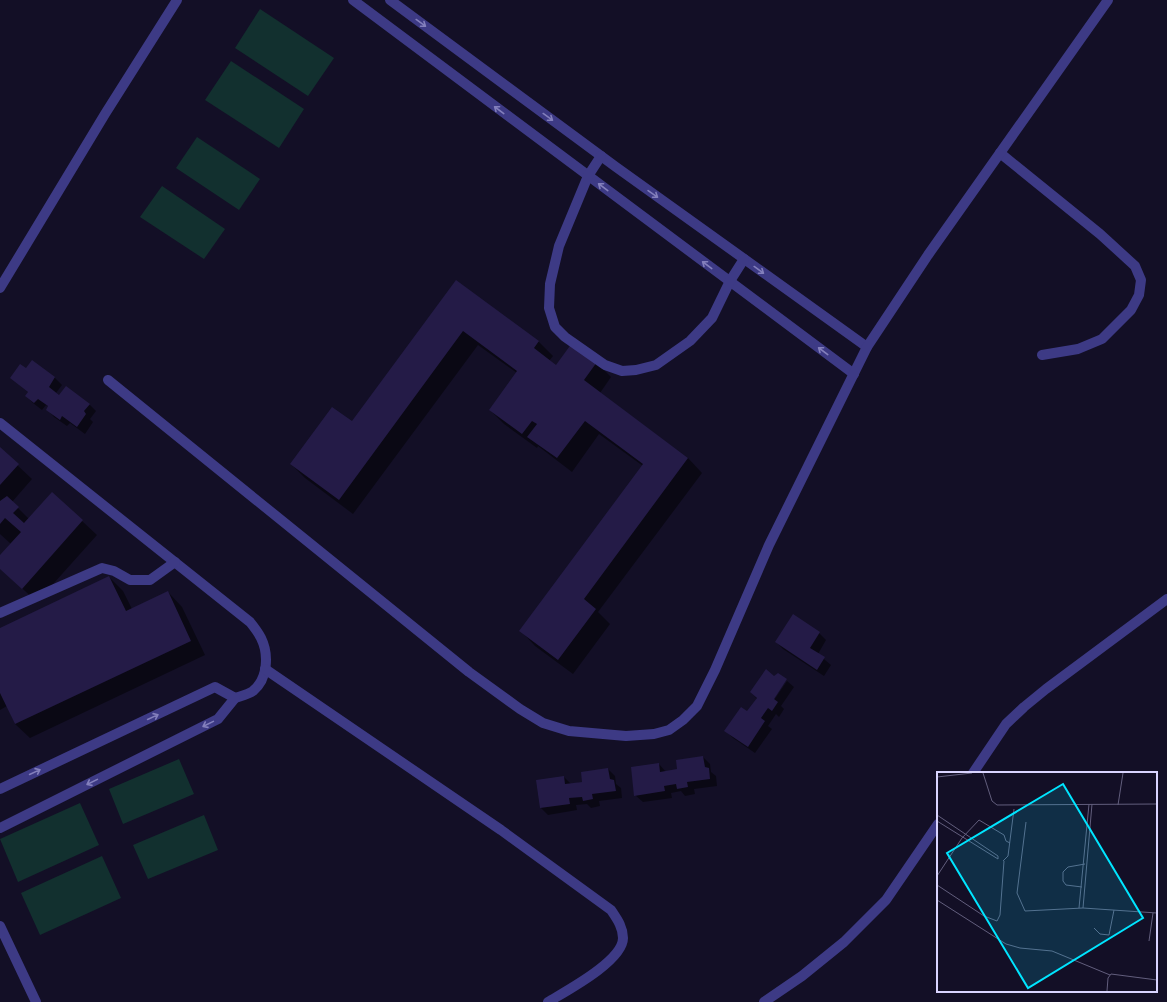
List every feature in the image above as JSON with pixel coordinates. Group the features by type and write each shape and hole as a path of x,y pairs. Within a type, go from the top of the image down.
{"street":[{"path":"0,288 105,114 177,0"},
{"path":"353,0 854,374"},
{"path":"390,0 601,156 867,347"},
{"path":"108,380 469,672 520,709 544,723 569,730 626,736 654,734 669,730 697,706 715,670 769,545 867,347 928,255 1108,0"},
{"path":"1000,153 1100,234 1135,266 1141,280 1139,296 1131,310 1102,339 1078,349 1042,355"},
{"path":"601,156 588,176 559,246 550,284 549,308 555,326 566,337 605,365 622,371 636,370 656,364 690,341 712,318 730,281 744,259"},
{"path":"0,422 250,622 261,638 266,654 263,678 253,691 235,698 218,719 0,828"},
{"path":"0,613 102,568 114,571 130,580 150,580 175,562"},
{"path":"974,772 1006,724 1024,707 1167,599"},
{"path":"265,669 501,830 610,910 621,925 623,939 616,955 595,973 548,1002"},
{"path":"0,789 215,687 235,698"},
{"path":"764,1002 802,976 844,942 886,900 937,825"},
{"path":"0,926 36,1002"}],"green space":[{"path":"260,9 334,58 308,96 235,48"},
{"path":"231,61 304,109 279,148 205,100"},
{"path":"197,137 260,179 239,210 176,168"},
{"path":"162,186 225,229 204,259 140,217"},
{"path":"179,759 194,794 123,824 109,789"},
{"path":"80,803 99,845 18,882 0,839"},
{"path":"204,815 218,850 148,879 133,845"},
{"path":"102,856 121,898 40,935 21,893"}],"building":[{"path":"456,280 539,341 534,348 556,365 572,343 597,362 584,380 688,458 584,599 596,609 558,660 519,631 643,464 585,421 557,458 527,437 537,424 532,421 522,434 489,410 517,371 463,331 339,500 290,464 332,407 352,421"},
{"path":"32,360 55,377 49,387 59,395 66,386 90,404 84,411 86,414 77,427 62,416 60,420 46,410 48,406 38,399 34,403 25,396 28,392 10,378 20,364 26,368"},
{"path":"0,447 19,464 0,485"},
{"path":"52,492 83,520 22,589 0,569 0,555 21,532 5,518 0,524 0,501 7,496 19,507 13,513 24,523"},
{"path":"109,576 126,611 168,591 191,641 15,724 0,693 0,628"},
{"path":"793,614 820,632 810,648 825,657 817,670 775,642"},
{"path":"766,669 774,676 778,673 787,679 774,699 778,702 772,711 768,708 761,718 765,721 748,747 724,731 741,707 747,711 757,698 750,692"},
{"path":"703,756 705,767 709,768 710,779 687,782 688,787 677,789 676,784 664,786 665,791 634,796 631,767 659,763 660,772 677,769 676,760"},
{"path":"608,768 610,779 614,780 616,791 592,794 593,799 583,801 582,797 569,798 570,804 540,808 536,780 564,776 565,784 582,782 581,772"}]}
